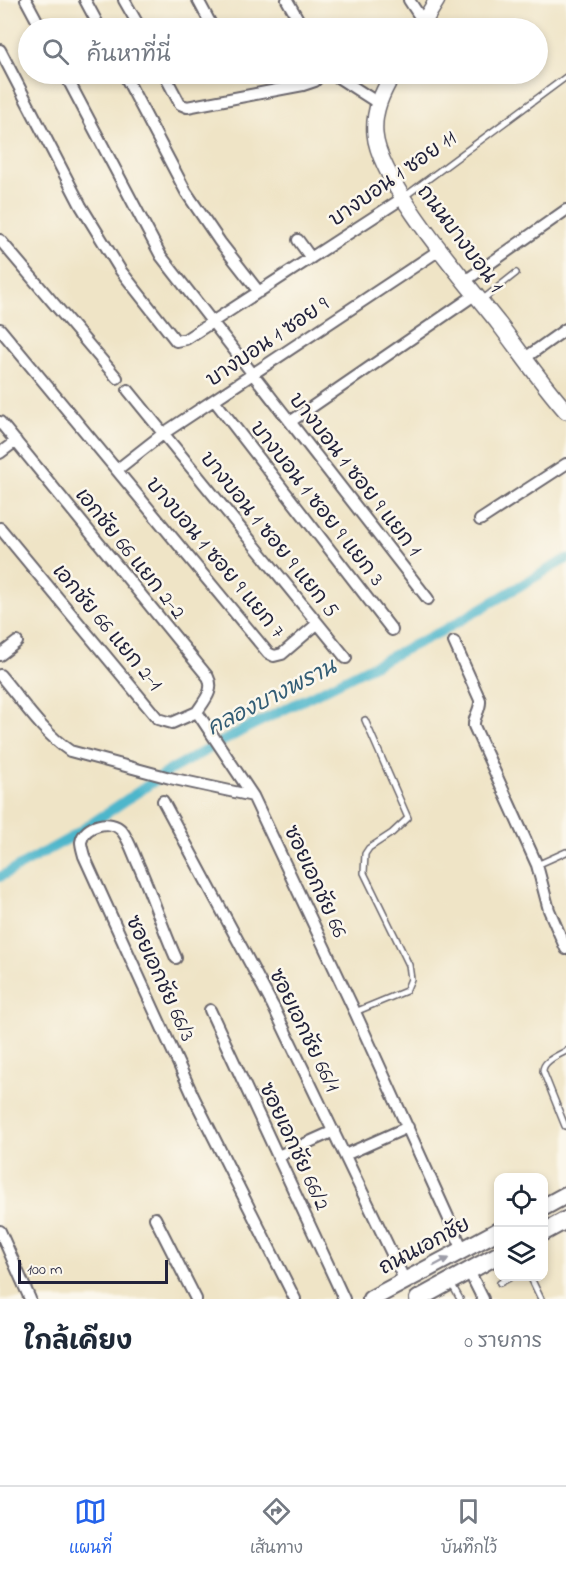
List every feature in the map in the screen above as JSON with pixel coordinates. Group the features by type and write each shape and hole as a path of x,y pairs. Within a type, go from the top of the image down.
{"main road":[{"path":"427,18 437,0"},
{"name":"ถนนบางบอน 1","path":"388,84 378,103 375,135 381,157 403,198 564,406"},
{"path":"548,1204 566,1195"},
{"path":"548,1229 566,1220"},
{"name":"ถนนเอกชัย","path":"371,1299 494,1233"},
{"path":"418,1299 494,1258"}],"street":[{"path":"26,0 36,18"},
{"path":"86,0 95,18"},
{"path":"124,0 134,18"},
{"path":"198,0 208,18"},
{"path":"287,0 297,18"},
{"path":"409,0 418,18"},
{"name":"บางบอน 1 ซอย 11","path":"0,50 81,206 121,272 176,341 186,339 403,198"},
{"name":"บางบอน 1 ซอย 9 แยก 1","path":"70,84 161,256 214,321 428,599"},
{"path":"129,84 186,192 220,242 259,292"},
{"path":"169,84 180,105 187,107 308,84"},
{"path":"349,84 378,103"},
{"path":"465,281 566,210"},
{"path":"0,240 117,378"},
{"path":"298,240 311,258"},
{"name":"บางบอน 1 ซอย 9","path":"118,469 164,433 441,249"},
{"path":"290,422 478,297"},
{"name":"บางบอน 1 ซอย 9 แยก 7","path":"0,329 268,653 274,656 282,654 317,624"},
{"path":"525,358 566,329"},
{"name":"บางบอน 1 ซอย 9 แยก 5","path":"128,390 346,658"},
{"name":"บางบอน 1 ซอย 9 แยก 3","path":"214,400 392,630"},
{"name":"เอกชัย 66 แยก 2-2","path":"0,422 208,677 211,686 197,712"},
{"path":"0,453 16,441"},
{"path":"480,520 566,464"},
{"name":"เอกชัย 66 แยก 2-1","path":"0,528 158,719 172,723 197,712"},
{"path":"0,655 17,642"},
{"path":"454,642 480,700 480,709 474,720 474,726 537,865 549,910 566,949"},
{"path":"0,675 45,729 70,751 170,778 253,796"},
{"name":"ซอยเอกชัย 66","path":"197,712 253,796 355,1012 463,1250"},
{"name":"ซอยเอกชัย 66/1","path":"163,801 273,1006 405,1281"},
{"name":"ซอยเอกชัย 66/3","path":"176,958 127,838 115,825 107,823 98,825 82,839 84,856 194,1098 295,1299"},
{"name":"ซอยเอกชัย 66/2","path":"210,1011 344,1299"},
{"path":"345,1155 408,1127"},
{"path":"278,1156 334,1131"},
{"path":"156,1218 195,1299"},
{"path":"0,1231 30,1299"},
{"path":"469,1271 483,1299"}],"lane":[{"name":"บางบอน 1 ซอย 11","path":"403,198 566,77"},
{"path":"478,297 516,273"},
{"path":"355,1012 406,990 411,979 409,965 364,873 369,848 392,833 408,818 365,720"},
{"path":"537,865 566,852"},
{"path":"565,1126 543,1067 566,1052"},
{"path":"451,1281 460,1299"},
{"path":"500,1283 504,1281"},
{"path":"533,1281 542,1299"}],"waterway":[{"name":"คลองบางพราน","path":"0,877 70,838 172,769 245,729 446,629 566,559"}]}
